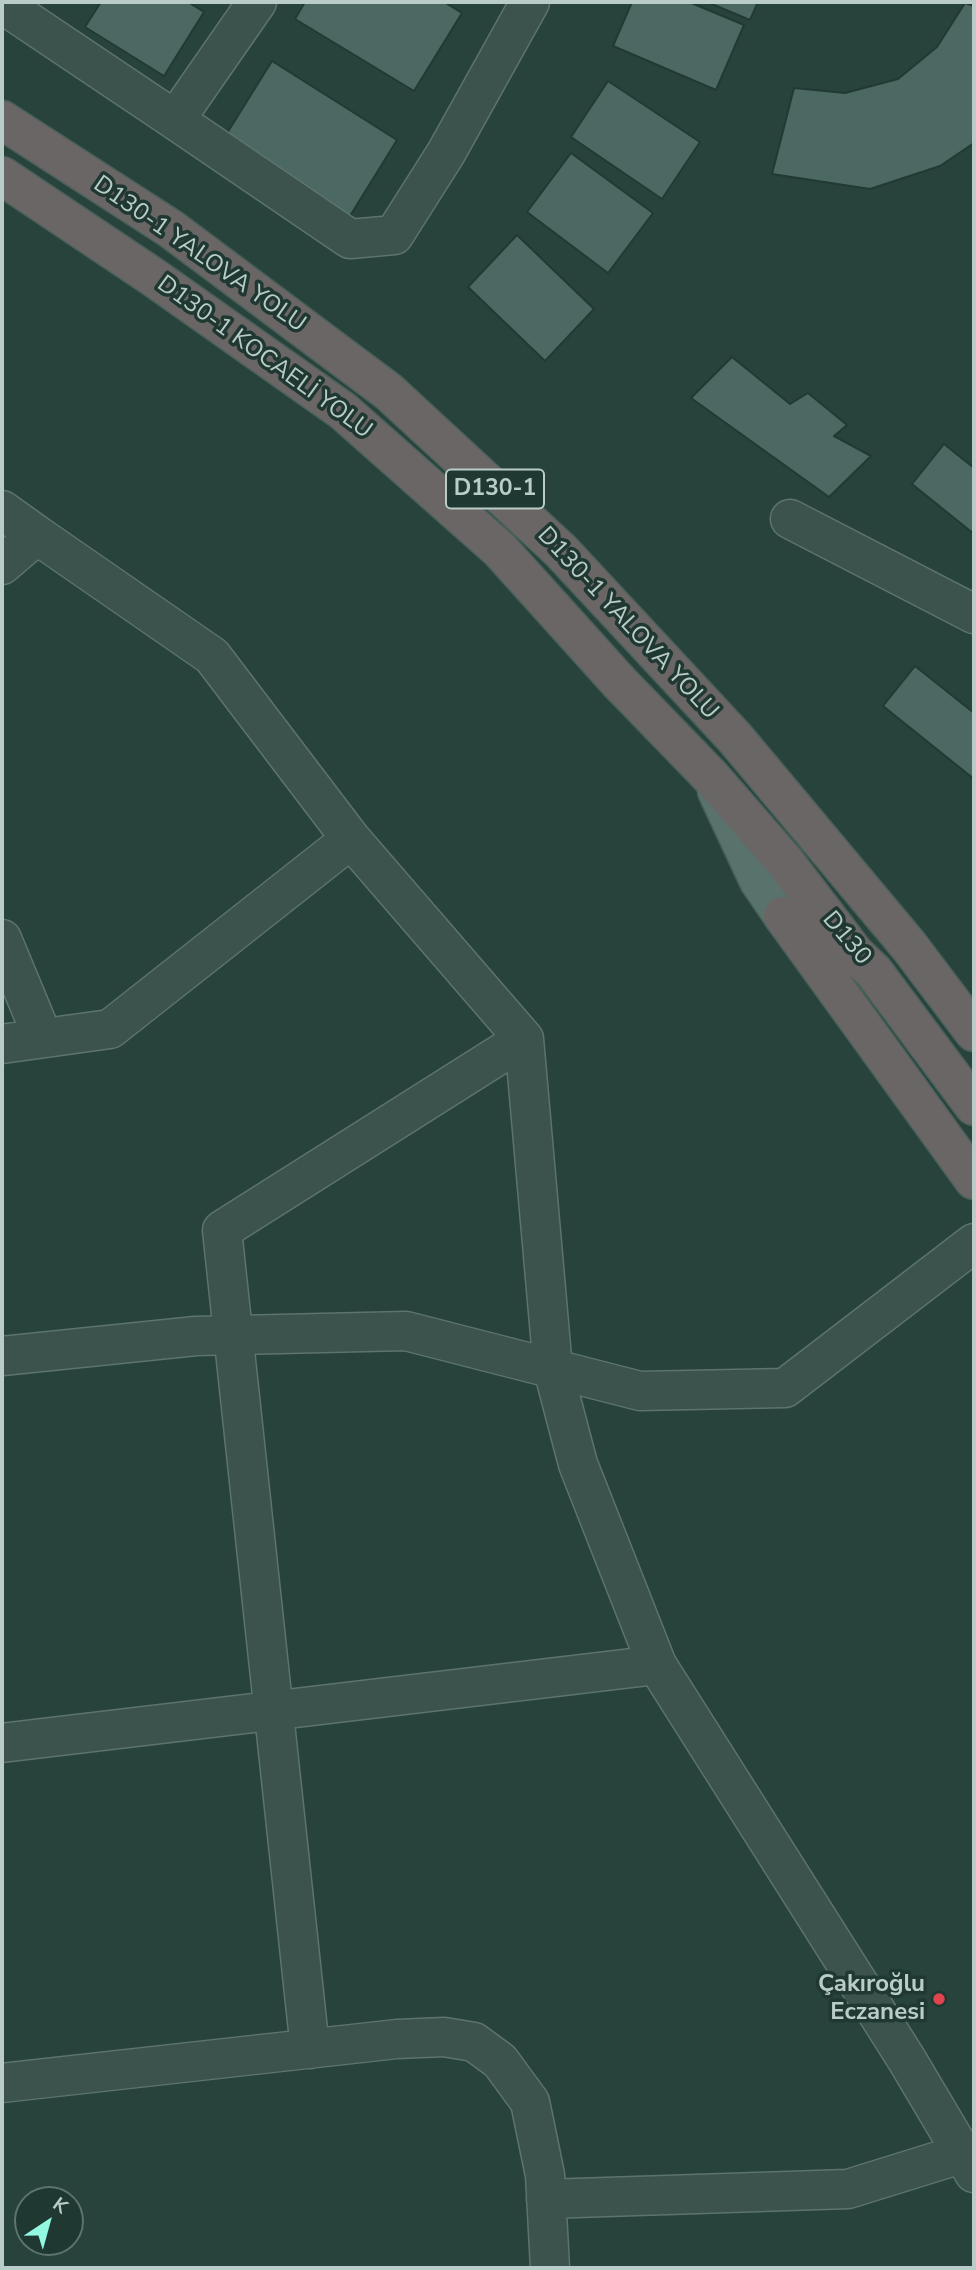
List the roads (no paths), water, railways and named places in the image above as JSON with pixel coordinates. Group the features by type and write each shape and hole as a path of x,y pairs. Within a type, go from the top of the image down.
{"highway":[{"name":"D130-1 YALOVA YOLU","path":"2,120 171,229 389,392 561,551 735,738 909,946"},
{"name":"D130-1 KOCAELİ YOLU","path":"2,176 153,277 343,411 500,550 619,682 710,777"},
{"name":"D130","path":"710,777 785,862 855,954 874,972 974,1106"},
{"path":"783,916 974,1180"},
{"path":"909,946 974,986"},
{"name":"D130-1","path":"909,946 974,1032"}],"main road":[{"path":"710,777 759,881 783,916"}],"street":[{"path":"175,120 257,2"},
{"path":"5,5 350,239 394,235 446,153 530,2"},
{"path":"2,510 212,656 351,839 524,1039 553,1369 578,1464 657,1665 969,2163 848,2189 546,2199"},
{"path":"790,519 974,614"},
{"path":"2,565 37,535"},
{"path":"2,1044 110,1029 351,839"},
{"path":"2,939 43,1038"},
{"path":"310,2049 222,1230 524,1039"},
{"path":"2,1356 196,1336 406,1331 640,1391 785,1388 974,1243"},
{"path":"2,1743 657,1665"},
{"path":"2,2083 444,2037 474,2042 499,2061 530,2102 545,2175 550,2268"}],"place":[{"name":"Çakıroğlu Eczanesi","path":"939,1999"}]}
